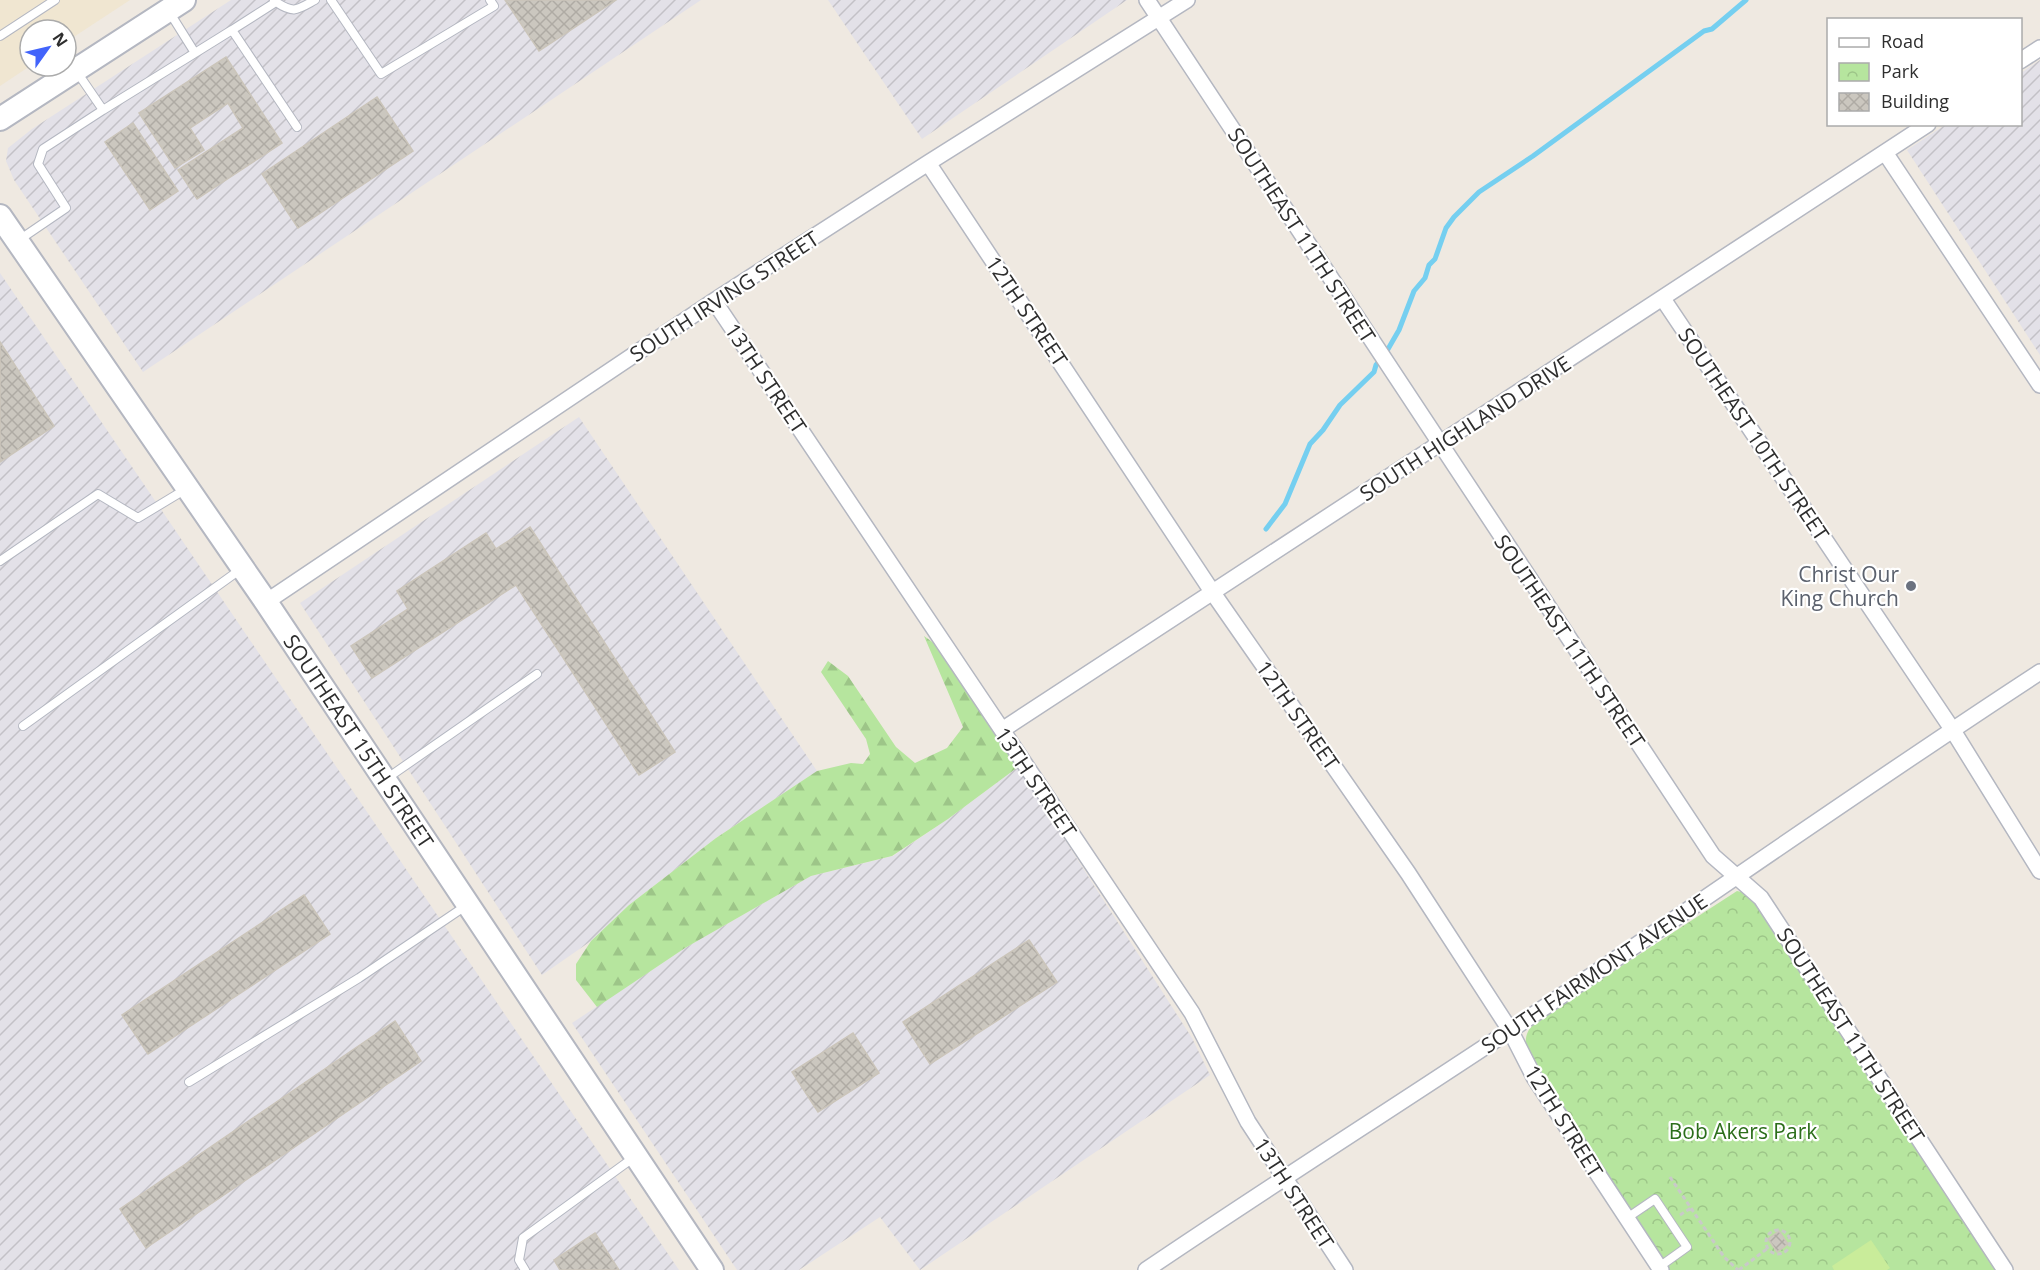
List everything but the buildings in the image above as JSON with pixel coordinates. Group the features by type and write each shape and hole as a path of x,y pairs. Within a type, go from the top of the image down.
{"main road":[{"path":"78,69 176,5"},
{"path":"0,120 64,78"},
{"name":"SOUTHEAST 15TH STREET","path":"0,216 266,602 712,1270"}],"street":[{"name":"SOUTHEAST 11TH STREET","path":"1147,0 1713,856 1761,898 2005,1270"},
{"name":"SOUTH IRVING STREET","path":"266,602 714,302 928,163 1187,0"},
{"path":"2022,60 2040,48"},
{"name":"SOUTH HIGHLAND DRIVE","path":"1002,730 1886,154 1925,126"},
{"path":"1886,154 2040,385"},
{"name":"12TH STREET","path":"928,163 1213,593 1408,873 1510,1030 1534,1077 1660,1268"},
{"name":"SOUTHEAST 10TH STREET","path":"1663,299 1952,729 2040,871"},
{"name":"13TH STREET","path":"714,302 1192,1014 1248,1122 1345,1270"},
{"name":"SOUTH FAIRMONT AVENUE","path":"1146,1270 1510,1030 1952,729 2040,672"}],"lane":[{"path":"0,36 55,0"},
{"path":"17,241 66,208 38,164 43,149 275,1 289,10 298,10 315,0"},
{"path":"331,0 381,74 494,6 490,0"},
{"path":"176,5 195,53"},
{"path":"232,30 297,127"},
{"path":"78,73 103,110"},
{"path":"0,561 98,494 138,518 187,488"},
{"path":"23,726 243,568"},
{"path":"384,779 537,674"},
{"path":"189,1082 359,978 468,904"},
{"path":"525,1270 519,1260 524,1238 636,1156"},
{"path":"1627,1218 1655,1199 1688,1247 1660,1268"}],"path":[{"path":"1670,1177 1724,1257 1738,1270 1768,1248"},
{"path":"1780,1230 1789,1238 1789,1246 1784,1252 1776,1254 1768,1248 1766,1239 1773,1231 1780,1230"}],"shaded area":[{"path":"0,0 130,0 78,34 78,18 18,18 18,74 0,86"},
{"path":"231,0 701,0 143,372 14,180 6,161 8,148 32,129"},
{"path":"828,0 1127,0 922,139"},
{"path":"2040,60 2040,355 1907,150 1943,126 2022,126 2022,72"},
{"path":"0,273 679,1270 0,1270"},
{"path":"579,417 817,771 716,838 629,905 591,941 542,975 300,603"},
{"path":"1018,767 1192,1038 1210,1075 920,1270 880,1217 799,1270 737,1270 572,1023 685,948 811,876 893,856"}],"green space":[{"path":"924,636 938,646 1018,767 948,819 892,856 811,876 685,948 597,1007 576,980 576,964 591,941 629,905 716,838 817,771 851,763 863,764 870,754 866,739 821,672 828,661 848,676 896,747 915,763 947,748 963,727"},
{"name":"Bob Akers Park","path":"1737,891 1750,894 1999,1270 1669,1270 1531,1058 1526,1039 1535,1022"},
{"path":"1871,1240 1890,1268 1887,1270 1834,1270 1832,1266"}],"waterway":[{"path":"1266,529 1285,504 1310,444 1340,405 1374,372 1376,365 1384,356 1399,330 1414,291 1425,278 1429,265 1435,259 1446,228 1454,217 1479,192 1533,156 1704,31 1712,29 1746,0"}],"place":[{"name":"Christ Our King Church","path":"1911,586"}]}
